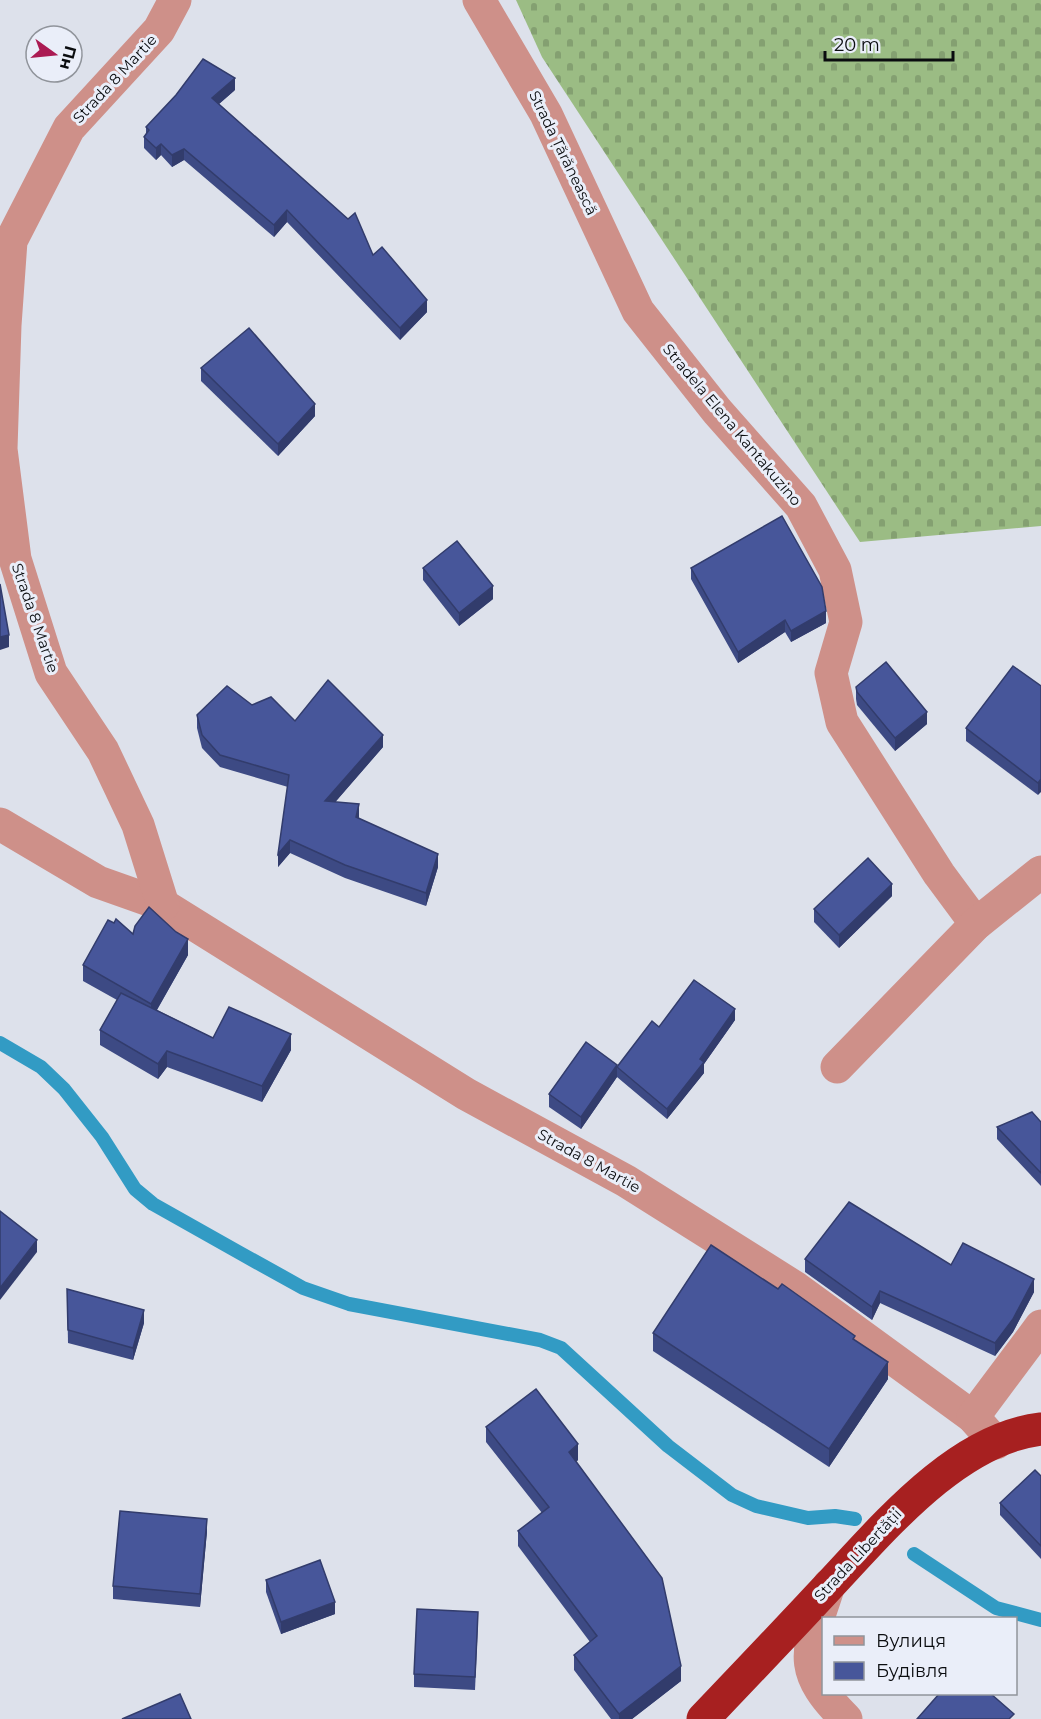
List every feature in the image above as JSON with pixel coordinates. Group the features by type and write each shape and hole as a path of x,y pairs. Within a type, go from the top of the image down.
{"highway":[{"name":"Strada Libertății","path":"703,1719 904,1506 961,1461 996,1443 1041,1429"}],"street":[{"name":"Strada 8 Martie","path":"163,905 138,825 104,751 51,673 15,559 2,449 4,324 11,241 69,128 159,30 175,0"},
{"name":"Strada Țărănească","path":"479,0 546,114 638,311"},
{"name":"Stradela Elena Kantakuzino","path":"638,311 717,411 801,506 835,570 846,622 831,672 842,722 939,874 976,924"},
{"name":"Strada 8 Martie","path":"0,824 98,882 163,905 466,1094 626,1181 786,1281 973,1417 996,1443"},
{"path":"837,1067 976,924 1041,872"},
{"path":"973,1417 1041,1326"},
{"path":"822,1693 812,1675 810,1654 830,1585"},
{"path":"823,1695 846,1719"}],"green space":[{"path":"516,0 1041,0 1041,526 860,542 542,57"}],"building":[{"path":"203,59 235,78 212,98 348,219 355,213 373,255 382,247 427,300 400,328 287,210 274,225 184,149 172,155 161,144 156,148 144,137 149,130 146,127 176,95"},
{"path":"249,328 315,404 278,444 201,368"},
{"path":"782,516 822,587 826,611 791,631 785,620 738,652 691,568"},
{"path":"457,541 493,586 459,613 423,568"},
{"path":"0,584 9,635 0,637"},
{"path":"886,662 927,712 895,738 857,692 856,687"},
{"path":"1013,666 1041,686 1041,779 1038,783 966,728"},
{"path":"328,680 383,735 325,801 359,804 356,817 438,854 426,893 345,865 290,840 278,854 289,775 220,755 202,735 197,715 227,686 252,705 271,697 295,721"},
{"path":"868,858 892,884 839,935 814,909"},
{"path":"149,907 176,932 188,939 151,1004 83,965 108,920 114,923 116,919 133,934 135,926"},
{"path":"694,980 735,1009 700,1059 704,1062 667,1109 617,1067 652,1021 659,1027"},
{"path":"121,993 213,1038 229,1007 291,1034 262,1086 167,1051 158,1064 100,1030"},
{"path":"586,1042 617,1065 581,1117 549,1094"},
{"path":"1032,1112 1041,1122 1041,1173 997,1127"},
{"path":"849,1202 951,1265 963,1243 1034,1279 1013,1319 995,1343 880,1291 872,1307 805,1259"},
{"path":"0,1211 37,1240 0,1288"},
{"path":"711,1245 778,1289 782,1284 855,1336 853,1339 888,1362 829,1449 653,1333"},
{"path":"67,1289 144,1310 133,1348 68,1330"},
{"path":"536,1389 578,1444 569,1452 662,1578 681,1666 619,1714 574,1655 597,1636 518,1531 549,1507 486,1427"},
{"path":"1035,1470 1041,1476 1041,1546 1000,1503"},
{"path":"120,1511 207,1519 200,1594 113,1586"},
{"path":"320,1560 335,1602 281,1622 266,1580"},
{"path":"417,1609 478,1612 475,1677 414,1674"},
{"path":"180,1694 191,1719 122,1719"},
{"path":"938,1695 992,1695 1014,1714 1009,1719 917,1719"}],"waterway":[{"path":"0,1043 41,1067 64,1089 102,1137 135,1189 153,1204 240,1253 303,1288 349,1304 540,1340 561,1348 668,1446 732,1495 756,1506 808,1518 835,1516 855,1519"},
{"path":"914,1554 996,1608 1041,1620"}]}
